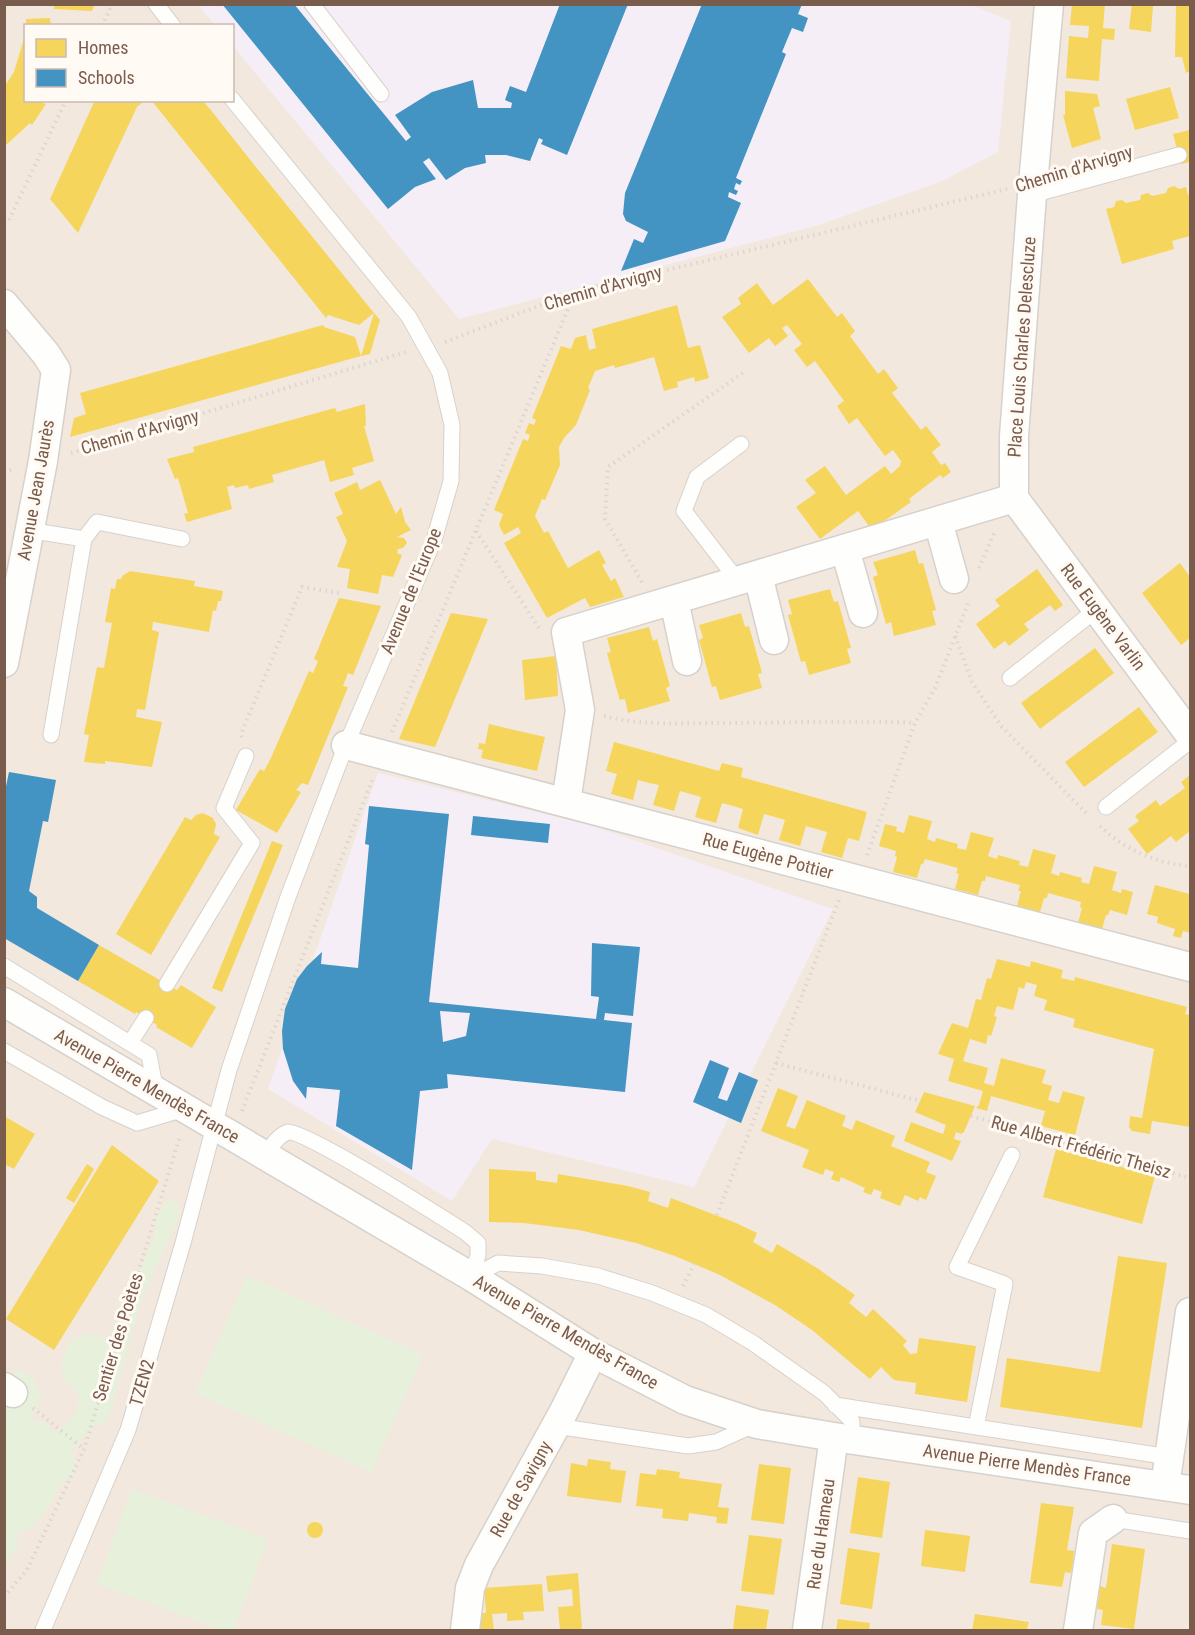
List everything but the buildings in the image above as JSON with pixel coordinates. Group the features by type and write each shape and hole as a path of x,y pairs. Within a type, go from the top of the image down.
{"street":[{"name":"Place Louis Charles Delescluze","path":"1009,500 1049,4"},
{"name":"Avenue Jean Jaurès","path":"4,304 46,354 56,370 43,461 4,663"},
{"path":"566,802 580,710 566,632 1009,500"},
{"name":"Rue Eugène Varlin","path":"1009,500 1097,609 1191,735"},
{"path":"938,521 967,583"},
{"path":"845,549 863,612"},
{"path":"748,578 774,640"},
{"path":"664,603 687,661"},
{"name":"Rue Eugène Pottier","path":"346,745 1191,967"},
{"name":"Avenue Pierre Mendès France","path":"4,1002 184,1109 218,1136 266,1156 472,1278 593,1353 685,1400 757,1424 1178,1488"},
{"path":"1178,1488 1169,1457 1191,1312"},
{"name":"Rue de Savigny","path":"465,1630 470,1588 478,1565 556,1426 593,1353"},
{"name":"Rue du Hameau","path":"807,1630 843,1438"},
{"path":"1078,1630 1093,1533 1113,1519"}],"lane":[{"path":"156,4 171,24"},
{"path":"312,4 381,94"},
{"name":"Avenue de l'Europe","path":"218,1136 230,1070 288,897 346,745 434,540 451,481 452,425 440,373 410,317 234,101"},
{"path":"1033,189 1179,155"},
{"path":"741,444 697,477 684,511 748,578"},
{"path":"51,735 84,539 97,522 182,539"},
{"path":"28,530 84,539"},
{"path":"1010,678 1097,609"},
{"path":"1106,807 1191,741"},
{"path":"167,984 252,843 224,808 246,756"},
{"path":"4,966 149,1055 156,1092"},
{"path":"130,1043 146,1018"},
{"path":"4,1051 102,1107 137,1124 184,1109"},
{"path":"266,1156 280,1137 289,1132 298,1133 325,1148 478,1242 478,1255 472,1278"},
{"name":"TZEN2","path":"43,1630 128,1430 183,1243 218,1136"},
{"path":"976,1426 1005,1284 957,1267 1012,1155"},
{"path":"472,1278 498,1263 542,1266 597,1276 652,1293 706,1315 753,1343 824,1393 852,1420 843,1438"},
{"path":"835,1405 1169,1457"},
{"path":"556,1426 688,1446 716,1442 757,1424"},
{"path":"1113,1519 1191,1532"}],"path":[{"path":"103,24 112,4"},
{"path":"9,220 65,102"},
{"name":"Chemin d'Arvigny","path":"4,472 382,361 425,345 447,342 575,292 1033,189"},
{"path":"218,1136 383,754 575,292"},
{"path":"664,603 605,519 608,467 744,372"},
{"path":"717,1215 776,1063 901,767 915,723 935,688 955,635 967,583 1009,500"},
{"path":"476,531 539,628 566,632"},
{"path":"246,756 241,734 302,587 339,593"},
{"path":"955,635 972,682 1001,726 1092,818"},
{"path":"580,710 617,719 672,724 915,723"},
{"path":"1099,825 1114,839 1151,859 1191,866"},
{"path":"776,1063 920,1101"},
{"name":"Rue Albert Frédéric Theisz","path":"971,1116 1191,1178"},
{"name":"Sentier des Poètes","path":"4,1597 27,1570 84,1449 182,1130 218,1136"},
{"path":"9,1390 84,1449"}],"shaded area":[{"path":"5,5 1190,5 1190,1630 5,1630"},
{"path":"198,5 972,5 1011,21 998,152 942,181 819,225 459,319 234,47 234,24 214,24"},
{"path":"378,773 593,826 833,909 694,1187 492,1139 452,1201 268,1089"}],"green space":[{"path":"177,1200 180,1214 141,1301 108,1420 94,1426 70,1451 77,1460 74,1475 60,1485 35,1525 19,1533 16,1549 5,1565 5,1380 20,1370 35,1379 41,1399 32,1413 31,1421 44,1421 56,1433 76,1414 79,1392 65,1382 61,1364 71,1340 90,1333 109,1338 154,1238 157,1217 166,1202"},
{"path":"247,1275 423,1355 371,1472 195,1393"},
{"path":"132,1489 268,1539 234,1630 223,1630 97,1584"}]}
